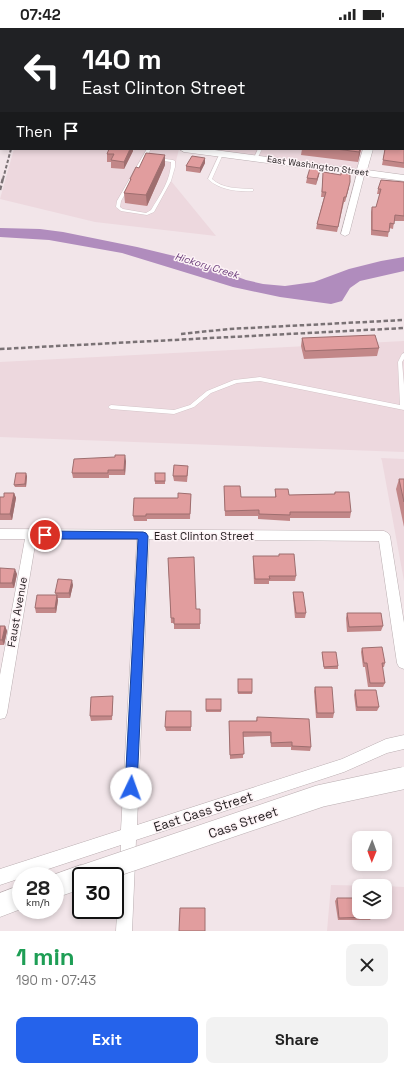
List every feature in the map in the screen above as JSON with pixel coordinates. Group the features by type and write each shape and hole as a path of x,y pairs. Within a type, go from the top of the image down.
{"main road":[{"name":"Cass Street","path":"111,867 320,796 404,778"},
{"path":"0,905 12,901"}],"street":[{"name":"East Washington Street","path":"191,150 221,154 258,154 404,178"},
{"path":"345,234 368,150"},
{"name":"East Clinton Street","path":"0,534 143,536 384,536 404,663"},
{"name":"Faust Avenue","path":"0,713 31,535"},
{"path":"124,931 143,536"},
{"name":"East Cass Street","path":"0,877 344,764 386,746 404,742"}],"lane":[{"path":"144,158 173,161 174,167 171,175 153,211 147,214 122,210 118,207 119,201 148,150"},
{"path":"221,154 210,179 216,184 226,187 252,190"},
{"path":"111,407 174,412 192,406 209,392 236,381 260,379 403,408 400,362 404,355"}],"shaded area":[{"path":"14,150 179,150 171,181 216,236 95,222 0,199"},
{"path":"206,150 364,150 358,170"},
{"path":"0,228 40,229 63,232 137,247 195,261 246,280 263,284 285,286 314,282 349,269 404,257 404,271 360,281 350,288 342,301 331,304 280,297 233,287 122,253 49,240 0,237"},
{"path":"404,341 404,452 0,437 0,362"},
{"path":"381,458 404,459 404,581 382,461"},
{"path":"331,885 352,885 352,919 392,919 392,886 404,887 404,931 327,931"}],"building":[{"path":"109,150 130,150 124,162 111,160 114,154 107,154"},
{"path":"344,150 360,150 359,152"},
{"path":"385,150 404,150 404,163 383,160"},
{"path":"146,153 165,155 146,195 124,193 136,167 139,168"},
{"path":"192,156 205,158 200,168 186,166"},
{"path":"310,168 320,170 317,179 307,178"},
{"path":"323,172 341,175 341,173 350,174 350,182 346,197 344,197 338,227 317,224 326,192 322,192"},
{"path":"381,180 404,182 404,216 395,215 394,224 390,223 389,232 372,230 372,207 376,207 381,189 378,189"},
{"path":"375,335 379,348 305,351 302,338"},
{"path":"115,455 125,455 124,470 108,470 108,473 72,473 74,459 115,457"},
{"path":"174,465 188,466 187,476 173,476"},
{"path":"16,473 26,473 25,484 14,485"},
{"path":"155,473 165,473 165,481 155,481"},
{"path":"399,479 404,479 404,502"},
{"path":"224,486 240,486 241,497 276,497 275,489 288,489 289,495 335,494 335,492 349,492 351,512 290,512 290,515 259,514 259,510 225,511"},
{"path":"4,493 14,493 10,514 0,514 0,497 4,497"},
{"path":"178,493 191,494 190,514 146,514 146,516 133,516 134,498 178,498"},
{"path":"279,554 294,554 296,576 269,576 270,579 255,579 253,556 279,556"},
{"path":"194,557 196,609 200,609 200,624 174,624 174,618 171,618 168,558"},
{"path":"0,568 15,569 12,583 0,583"},
{"path":"58,579 72,580 69,593 55,593"},
{"path":"293,592 303,592 306,613 296,613"},
{"path":"37,595 57,595 55,608 35,608"},
{"path":"347,613 381,613 383,626 349,627"},
{"path":"0,626 5,626 2,640 0,640"},
{"path":"382,647 385,663 382,663 385,683 370,683 367,663 364,663 362,648"},
{"path":"322,652 336,652 338,666 324,667"},
{"path":"238,679 252,679 252,692 238,692"},
{"path":"315,687 332,687 334,713 317,713"},
{"path":"355,690 376,690 379,707 357,707"},
{"path":"113,696 112,716 90,716 91,697"},
{"path":"206,699 221,699 221,710 206,710"},
{"path":"166,711 191,711 191,727 165,727"},
{"path":"257,717 309,719 311,747 292,746 292,742 271,743 271,732 243,732 244,754 230,755 229,721 257,721"},
{"path":"337,898 352,898 352,918 339,918"},
{"path":"180,908 205,908 205,931 179,931"}],"railway":[{"path":"3,179 11,150"},
{"path":"0,190 3,178"},
{"path":"181,334 229,329 404,320"},
{"path":"0,349 404,328"}],"route":[{"path":"45,535 143,536 131,788"}],"water label":[{"name":"Hickory Creek","path":"207,265"}]}
